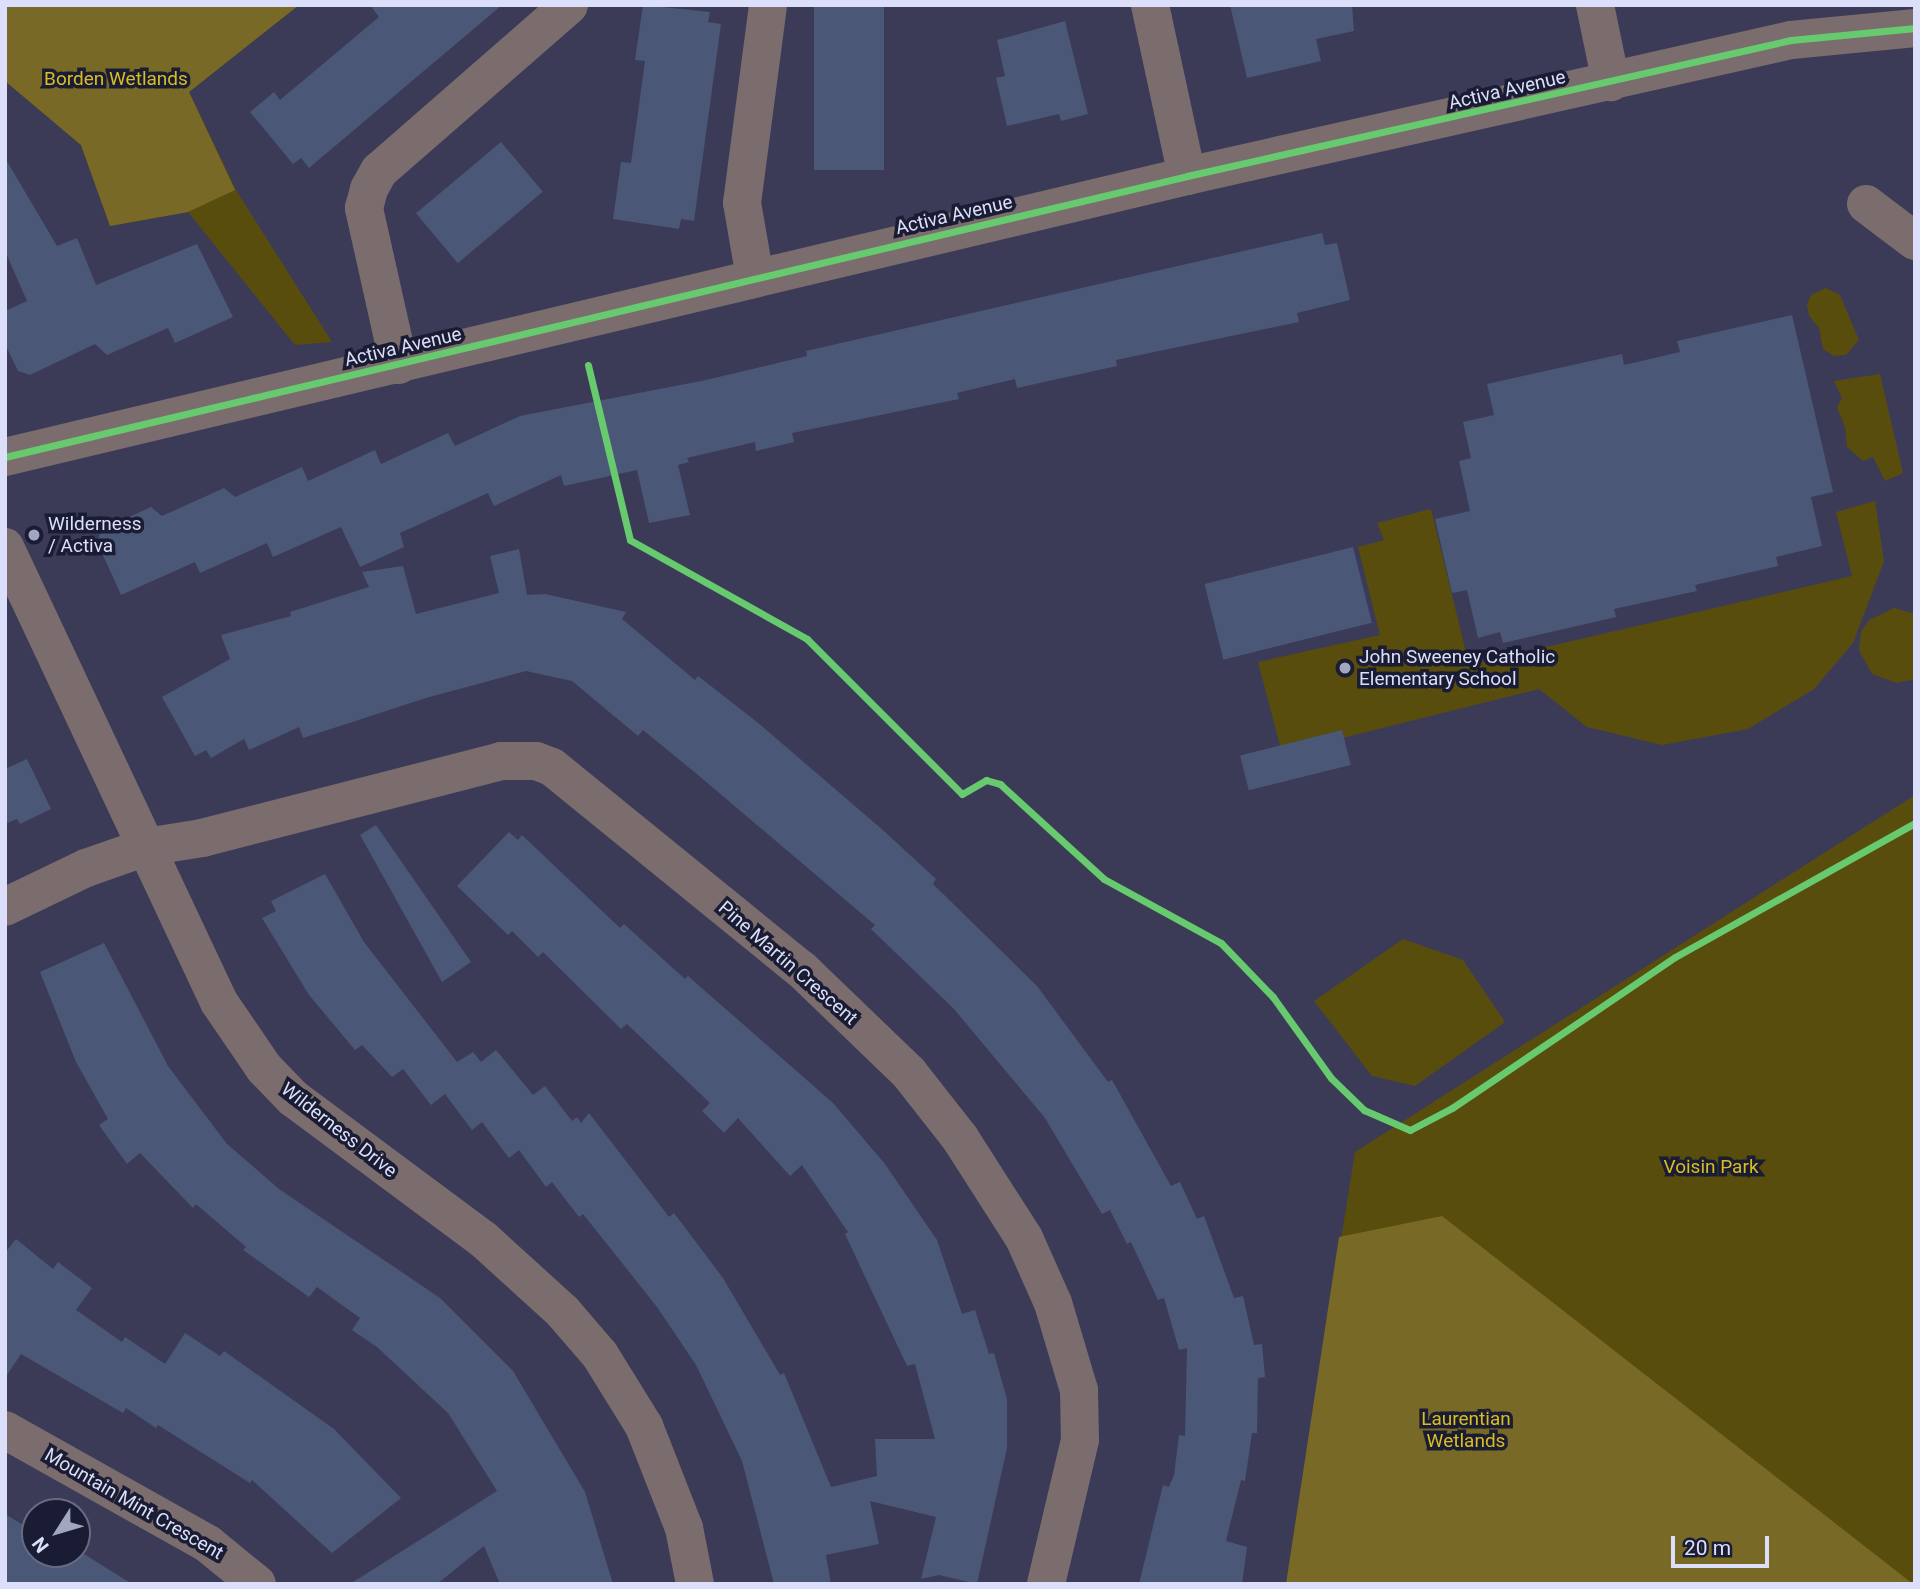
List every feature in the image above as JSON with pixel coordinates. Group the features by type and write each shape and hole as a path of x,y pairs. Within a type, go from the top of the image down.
{"street":[{"path":"399,365 364,208 369,190 379,171 569,5"},
{"path":"755,278 742,203 768,5"},
{"path":"1150,5 1187,176"},
{"path":"1594,5 1611,82"},
{"name":"Activa Avenue","path":"5,457 1187,176 1791,40 1915,28"},
{"path":"1866,204 1915,241"},
{"name":"Wilderness Drive","path":"5,547 219,1002 264,1068 333,1130 484,1240 563,1312 600,1355 644,1426 684,1528 695,1584"},
{"name":"Pine Martin Crescent","path":"146,847 202,838 501,761 536,761 552,767 790,961 909,1073 960,1138 1024,1238 1053,1303 1079,1390 1080,1440 1046,1584"},
{"path":"5,907 86,868 146,847"},
{"name":"Mountain Mint Crescent","path":"5,1430 208,1544 257,1584"}],"green space":[{"name":"Borden Wetlands","path":"5,5 299,5 189,92 236,190 332,342 295,345 188,212 110,226 81,145 5,81"},
{"name":"Borden Wetlands","path":"5,5 299,5 189,92 235,190 188,212 110,226 81,145 5,81"},
{"path":"1826,288 1840,295 1859,340 1846,355 1834,356 1823,349 1819,328 1809,316 1807,305 1811,295"},
{"path":"1880,374 1903,473 1885,481 1873,457 1863,461 1847,447 1845,427 1837,408 1842,398 1834,381"},
{"path":"1875,501 1884,561 1853,643 1814,689 1748,729 1662,745 1587,727 1539,689 1282,753 1258,662 1380,635 1358,547 1384,540 1377,523 1431,509 1469,665 1852,576 1836,512"},
{"path":"1894,608 1915,614 1915,679 1897,683 1872,674 1859,650 1861,632 1869,620"},
{"name":"Voisin Park","path":"1915,795 1915,1584 1286,1584 1355,1152"},
{"path":"1403,939 1463,960 1505,1022 1415,1086 1372,1076 1314,1001"},
{"name":"Laurentian Wetlands","path":"1442,1216 1913,1584 1286,1584 1339,1237"}],"building":[{"path":"370,5 502,5 309,168 301,158 293,164 250,112 274,92 280,100 379,17"},
{"path":"643,5 710,12 708,22 721,24 694,221 681,219 679,229 613,219 621,162 631,163 645,61 635,60"},
{"path":"814,5 884,5 884,170 814,170"},
{"path":"1230,5 1352,5 1354,31 1316,39 1321,61 1247,78"},
{"path":"1065,21 1088,114 1061,121 1059,114 1007,126 996,78 1005,76 997,40"},
{"path":"501,142 543,192 458,263 416,213"},
{"path":"5,158 57,246 77,238 96,285 197,244 233,317 175,343 168,328 107,355 95,344 30,375 18,371 5,344 5,311 27,301 5,251"},
{"path":"1322,233 1325,245 1337,243 1350,300 1297,313 1299,322 1116,360 1117,366 1017,388 1015,379 957,393 959,399 792,433 794,442 756,451 755,442 687,458 689,462 678,465 690,515 649,523 637,470 564,486 561,475 494,506 488,493 400,533 404,547 360,567 341,527 273,557 267,543 200,573 195,562 121,595 97,542 101,530 151,507 162,516 224,488 235,497 302,467 308,481 375,450 381,464 448,433 455,446 520,416 706,380 807,356 806,351"},
{"path":"1792,315 1833,492 1811,497 1822,546 1776,557 1778,566 1695,585 1697,591 1614,609 1616,617 1503,643 1500,632 1478,638 1467,590 1452,593 1435,519 1470,511 1459,461 1471,458 1463,422 1494,415 1487,384 1622,354 1624,365 1680,352 1677,341"},
{"path":"1353,547 1372,623 1223,660 1205,584"},
{"path":"519,549 527,595 545,594 626,612 622,619 695,680 698,676 757,722 884,831 936,879 933,884 1037,986 1108,1082 1112,1080 1171,1186 1180,1182 1197,1219 1204,1216 1234,1298 1243,1296 1254,1345 1262,1344 1265,1377 1258,1378 1257,1433 1252,1433 1245,1481 1241,1480 1226,1541 1247,1547 1242,1584 1139,1584 1163,1485 1169,1487 1174,1475 1179,1435 1185,1436 1187,1348 1179,1350 1164,1298 1158,1300 1131,1242 1127,1244 1110,1210 1102,1214 1045,1118 954,1009 871,929 875,925 698,775 643,730 638,736 572,681 526,671 426,698 303,738 299,727 249,750 244,739 211,758 206,750 195,756 162,697 230,659 221,635 291,616 290,612 369,587 362,572 403,566 416,614 499,593 490,556"},
{"path":"1342,730 1351,765 1249,790 1240,755"},
{"path":"27,759 51,809 20,824 17,819 5,824 5,769"},
{"path":"376,825 471,962 442,982 360,835"},
{"path":"509,832 518,840 522,835 620,928 624,924 685,979 688,976 833,1103 885,1164 937,1240 962,1314 975,1310 989,1354 994,1353 1007,1399 1007,1448 977,1584 939,1575 921,1579 936,1517 870,1501 879,1544 826,1555 831,1584 774,1584 742,1461 696,1365 657,1307 583,1214 579,1217 552,1182 546,1187 519,1150 509,1158 482,1122 472,1130 445,1094 431,1105 403,1069 392,1077 362,1045 355,1050 309,995 262,918 276,911 271,901 325,874 364,942 457,1062 473,1052 481,1062 496,1050 533,1095 545,1086 572,1121 577,1117 581,1123 589,1113 669,1217 674,1213 723,1278 780,1375 784,1373 831,1487 877,1476 875,1439 935,1439 915,1364 907,1366 845,1234 848,1232 802,1165 790,1176 738,1118 724,1133 702,1111 710,1103 627,1024 621,1029 543,952 538,957 512,931 508,935 457,886"},
{"path":"104,943 168,1066 227,1144 279,1189 440,1298 513,1371 585,1492 613,1584 500,1584 484,1546 437,1584 350,1584 497,1491 448,1413 377,1347 352,1330 360,1318 317,1287 309,1297 243,1250 246,1247 196,1204 193,1208 140,1153 127,1164 99,1125 108,1119 76,1062 40,972"},
{"path":"16,1239 53,1269 58,1262 92,1288 76,1310 122,1342 125,1337 165,1364 185,1333 220,1356 224,1351 334,1429 401,1498 332,1553 252,1480 250,1483 158,1425 156,1428 126,1408 123,1413 21,1354 5,1378 5,1253"},
{"path":"5,1514 21,1524 21,1568 91,1568 91,1558 132,1584 5,1584"}],"cycle path":[{"path":"5,457 1187,176 1791,40 1915,28"},
{"path":"588,365 630,540 807,639 962,794 986,780 1000,784 1104,879 1221,943 1273,997 1331,1078 1364,1110 1410,1130 1452,1108 1675,957 1915,823"}],"place":[{"name":"Wilderness / Activa","path":"34,535"},
{"name":"John Sweeney Catholic Elementary School","path":"1345,668"}]}
